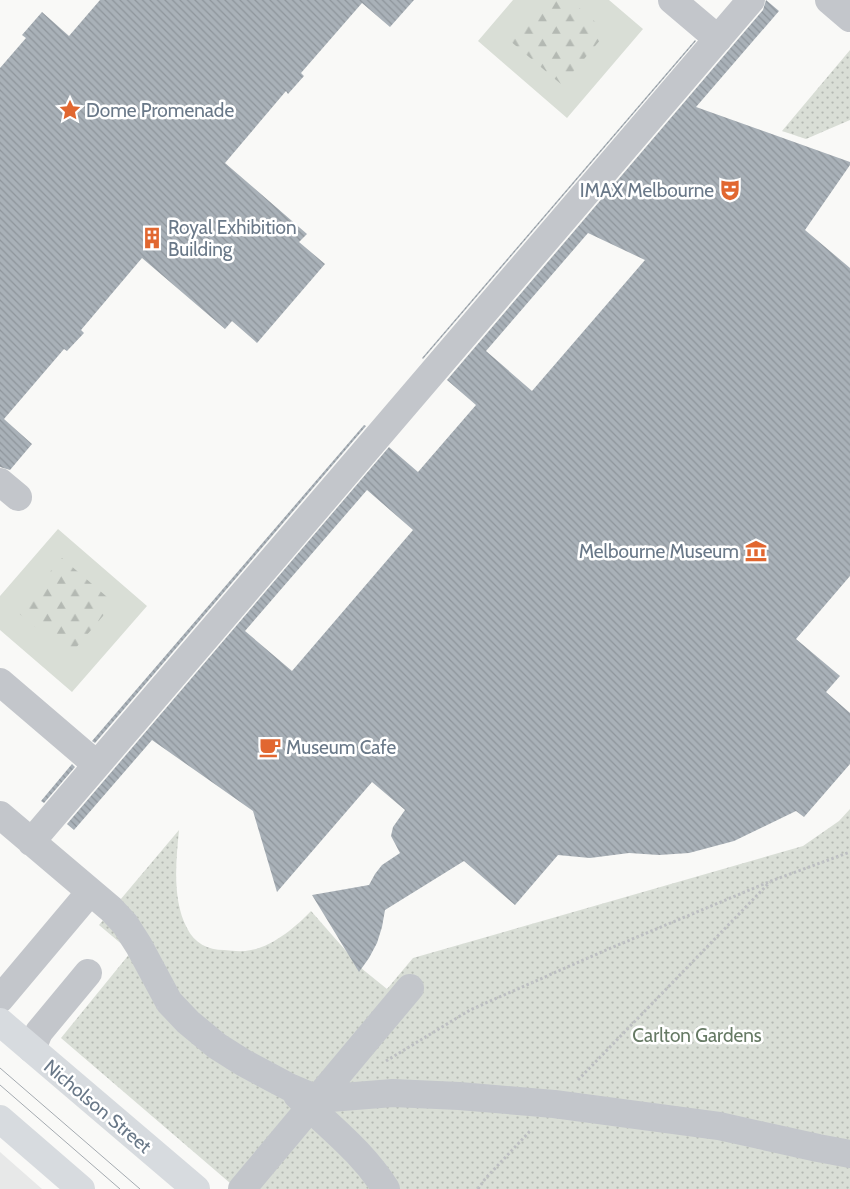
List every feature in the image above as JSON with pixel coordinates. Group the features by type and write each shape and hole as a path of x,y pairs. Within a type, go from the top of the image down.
{"main road":[{"name":"Nicholson Street","path":"0,1022 196,1189"},
{"path":"0,1119 81,1189"}],"street":[{"path":"672,0 718,39"},
{"path":"31,842 751,0"},
{"path":"829,0 850,18"},
{"path":"0,682 97,765"},
{"path":"0,815 111,909 125,924 169,1002 188,1022 217,1046 306,1098 374,1171 386,1189"},
{"path":"0,998 90,892"},
{"path":"32,1049 39,1032 88,973"},
{"path":"242,1189 306,1098 410,988"},
{"path":"306,1098 393,1094 459,1096 554,1104 719,1126 850,1154"}],"path":[{"path":"380,1065 470,1010 606,950 771,881 850,852"},
{"path":"478,1189 554,1104 771,881"}],"shaded area":[{"path":"0,1152 42,1189 0,1189"}],"green space":[{"path":"513,0 609,0 643,29 567,118 478,41"},
{"path":"544,0 570,0 607,32 562,85 509,40"},
{"path":"850,50 850,120 806,139 782,131"},
{"path":"58,529 147,606 72,692 0,630 0,596"},
{"path":"62,558 114,603 69,656 16,611"},
{"name":"Carlton Gardens","path":"850,809 850,1189 237,1189 61,1038 131,952 99,925 179,830 176,880 179,905 187,928 198,942 218,950 248,951 259,948 284,935 311,911 361,968 387,989 413,958 803,846 839,821"}],"building":[{"name":"Royal Exhibition Building","path":"100,0 414,0 390,27 362,3 301,73 304,76 288,94 286,91 225,163 307,234 299,242 325,264 257,343 232,321 225,329 142,258 81,330 84,333 67,351 64,349 4,419 32,444 10,470 0,467 0,68 26,38 22,35 42,12 69,36"},
{"name":"Melbourne Museum","path":"766,0 779,11 696,107 850,162 850,165 805,230 850,268 850,576 796,639 840,676 826,692 850,713 850,764 804,817 796,811 734,841 689,853 659,855 629,853 590,858 558,855 515,905 464,861 385,910 377,943 359,972 312,895 369,885 382,865 400,853 391,836 393,827 405,810 372,782 277,892 253,811 152,740 74,830 67,824 389,447 418,472 476,405 447,380 763,10","holes":["588,233 645,260 532,391 486,351","367,490 413,530 292,671 245,631"]},
{"path":"696,41 423,359 422,358"},
{"path":"364,425 366,426 95,743 92,741"},
{"path":"72,764 75,767 44,803 41,801"}],"tram line":[{"path":"0,1068 140,1189"},
{"path":"0,1085 120,1189"}],"place":[{"name":"Dome Promenade","path":"70,110"},
{"name":"IMAX Melbourne","path":"730,190"},
{"name":"Royal Exhibition Building","path":"152,238"},
{"name":"Melbourne Museum","path":"756,551"},
{"name":"Museum Cafe","path":"270,747"}]}
